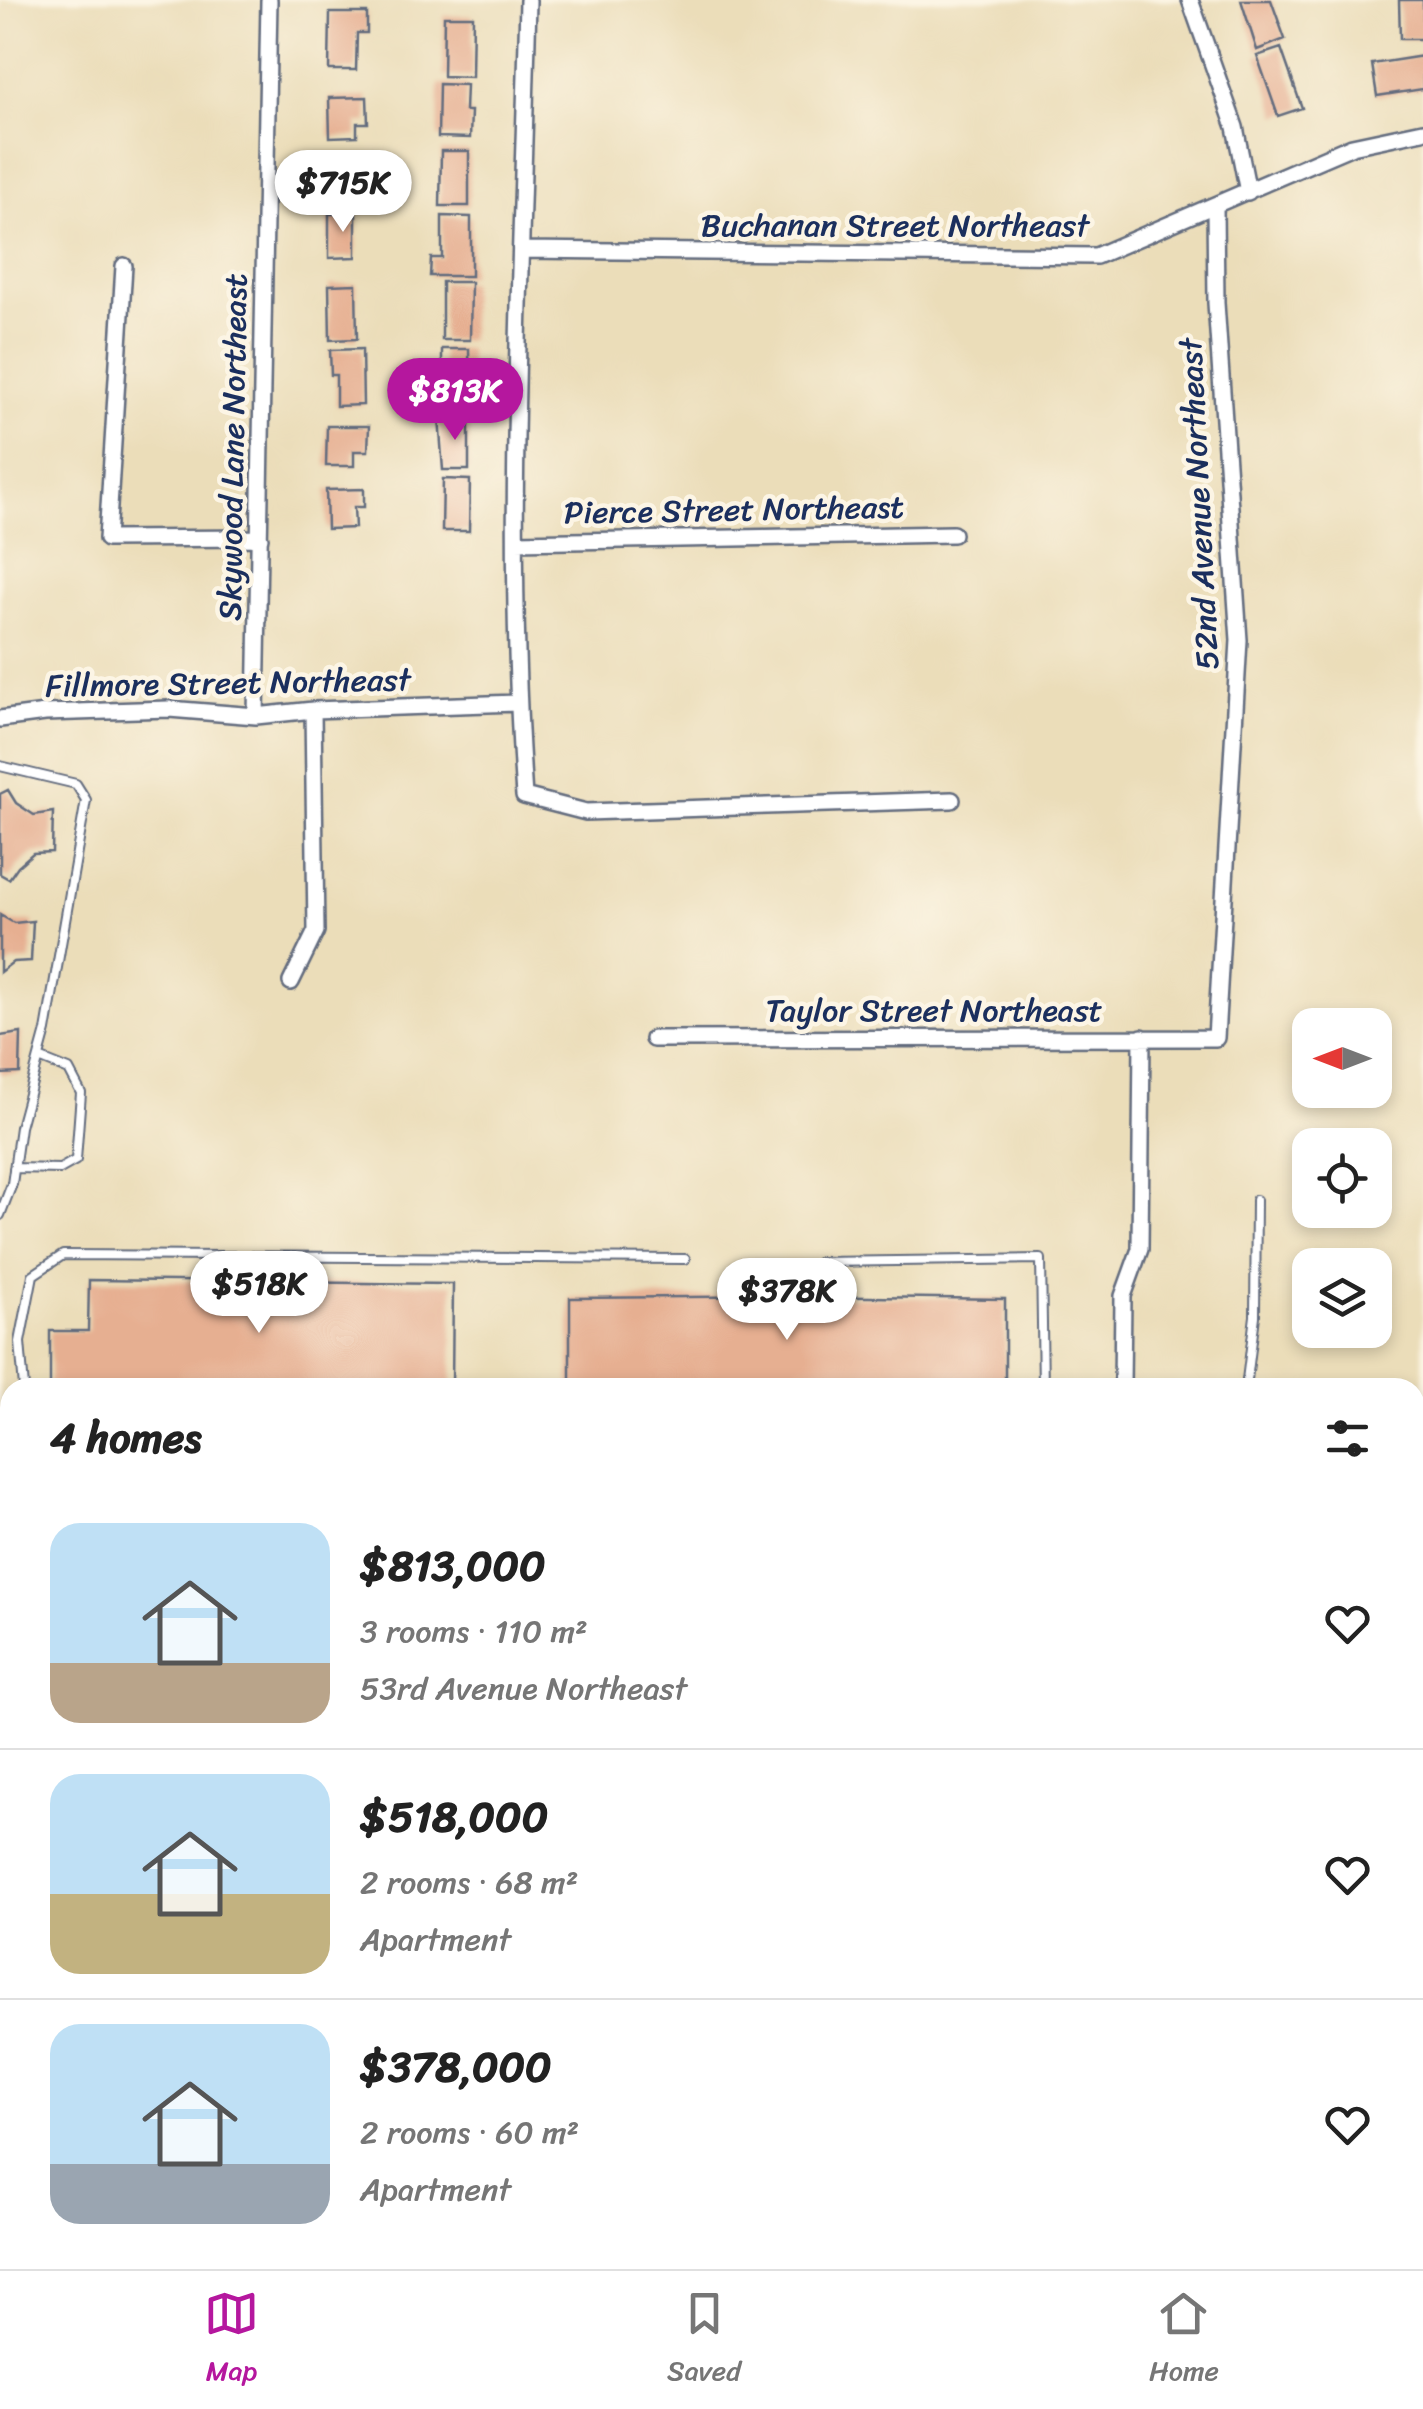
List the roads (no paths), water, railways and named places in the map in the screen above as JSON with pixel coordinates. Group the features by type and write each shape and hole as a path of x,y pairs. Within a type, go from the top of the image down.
{"street":[{"name":"Skywood Lane Northeast","path":"256,716 269,0"},
{"path":"528,0 516,542 518,703 524,796 586,812 952,800"},
{"path":"1190,0 1235,127 1248,192"},
{"name":"Buchanan Street Northeast","path":"522,250 1096,256 1352,146 1423,130"},
{"name":"52nd Avenue Northeast","path":"1216,206 1216,303 1239,640 1216,1038"},
{"path":"124,266 107,539 260,538"},
{"name":"Pierce Street Northeast","path":"516,542 953,534"},
{"name":"Fillmore Street Northeast","path":"0,720 46,713 169,710 256,716 313,710 518,703"},
{"path":"290,982 316,930 313,710"},
{"path":"1122,1378 1123,1296 1140,1249 1142,1037"},
{"name":"Taylor Street Northeast","path":"653,1039 1216,1038"}],"lane":[{"path":"0,766 76,784 86,800 74,885 39,1058 20,1127 12,1184 0,1214"},
{"path":"14,1168 60,1169 76,1160 81,1093 70,1070 39,1058"},
{"path":"1247,1378 1255,1316 1256,1200"},
{"path":"23,1378 20,1342 33,1276 63,1255 685,1259"},
{"path":"820,1262 1041,1259 1043,1378"}]}
